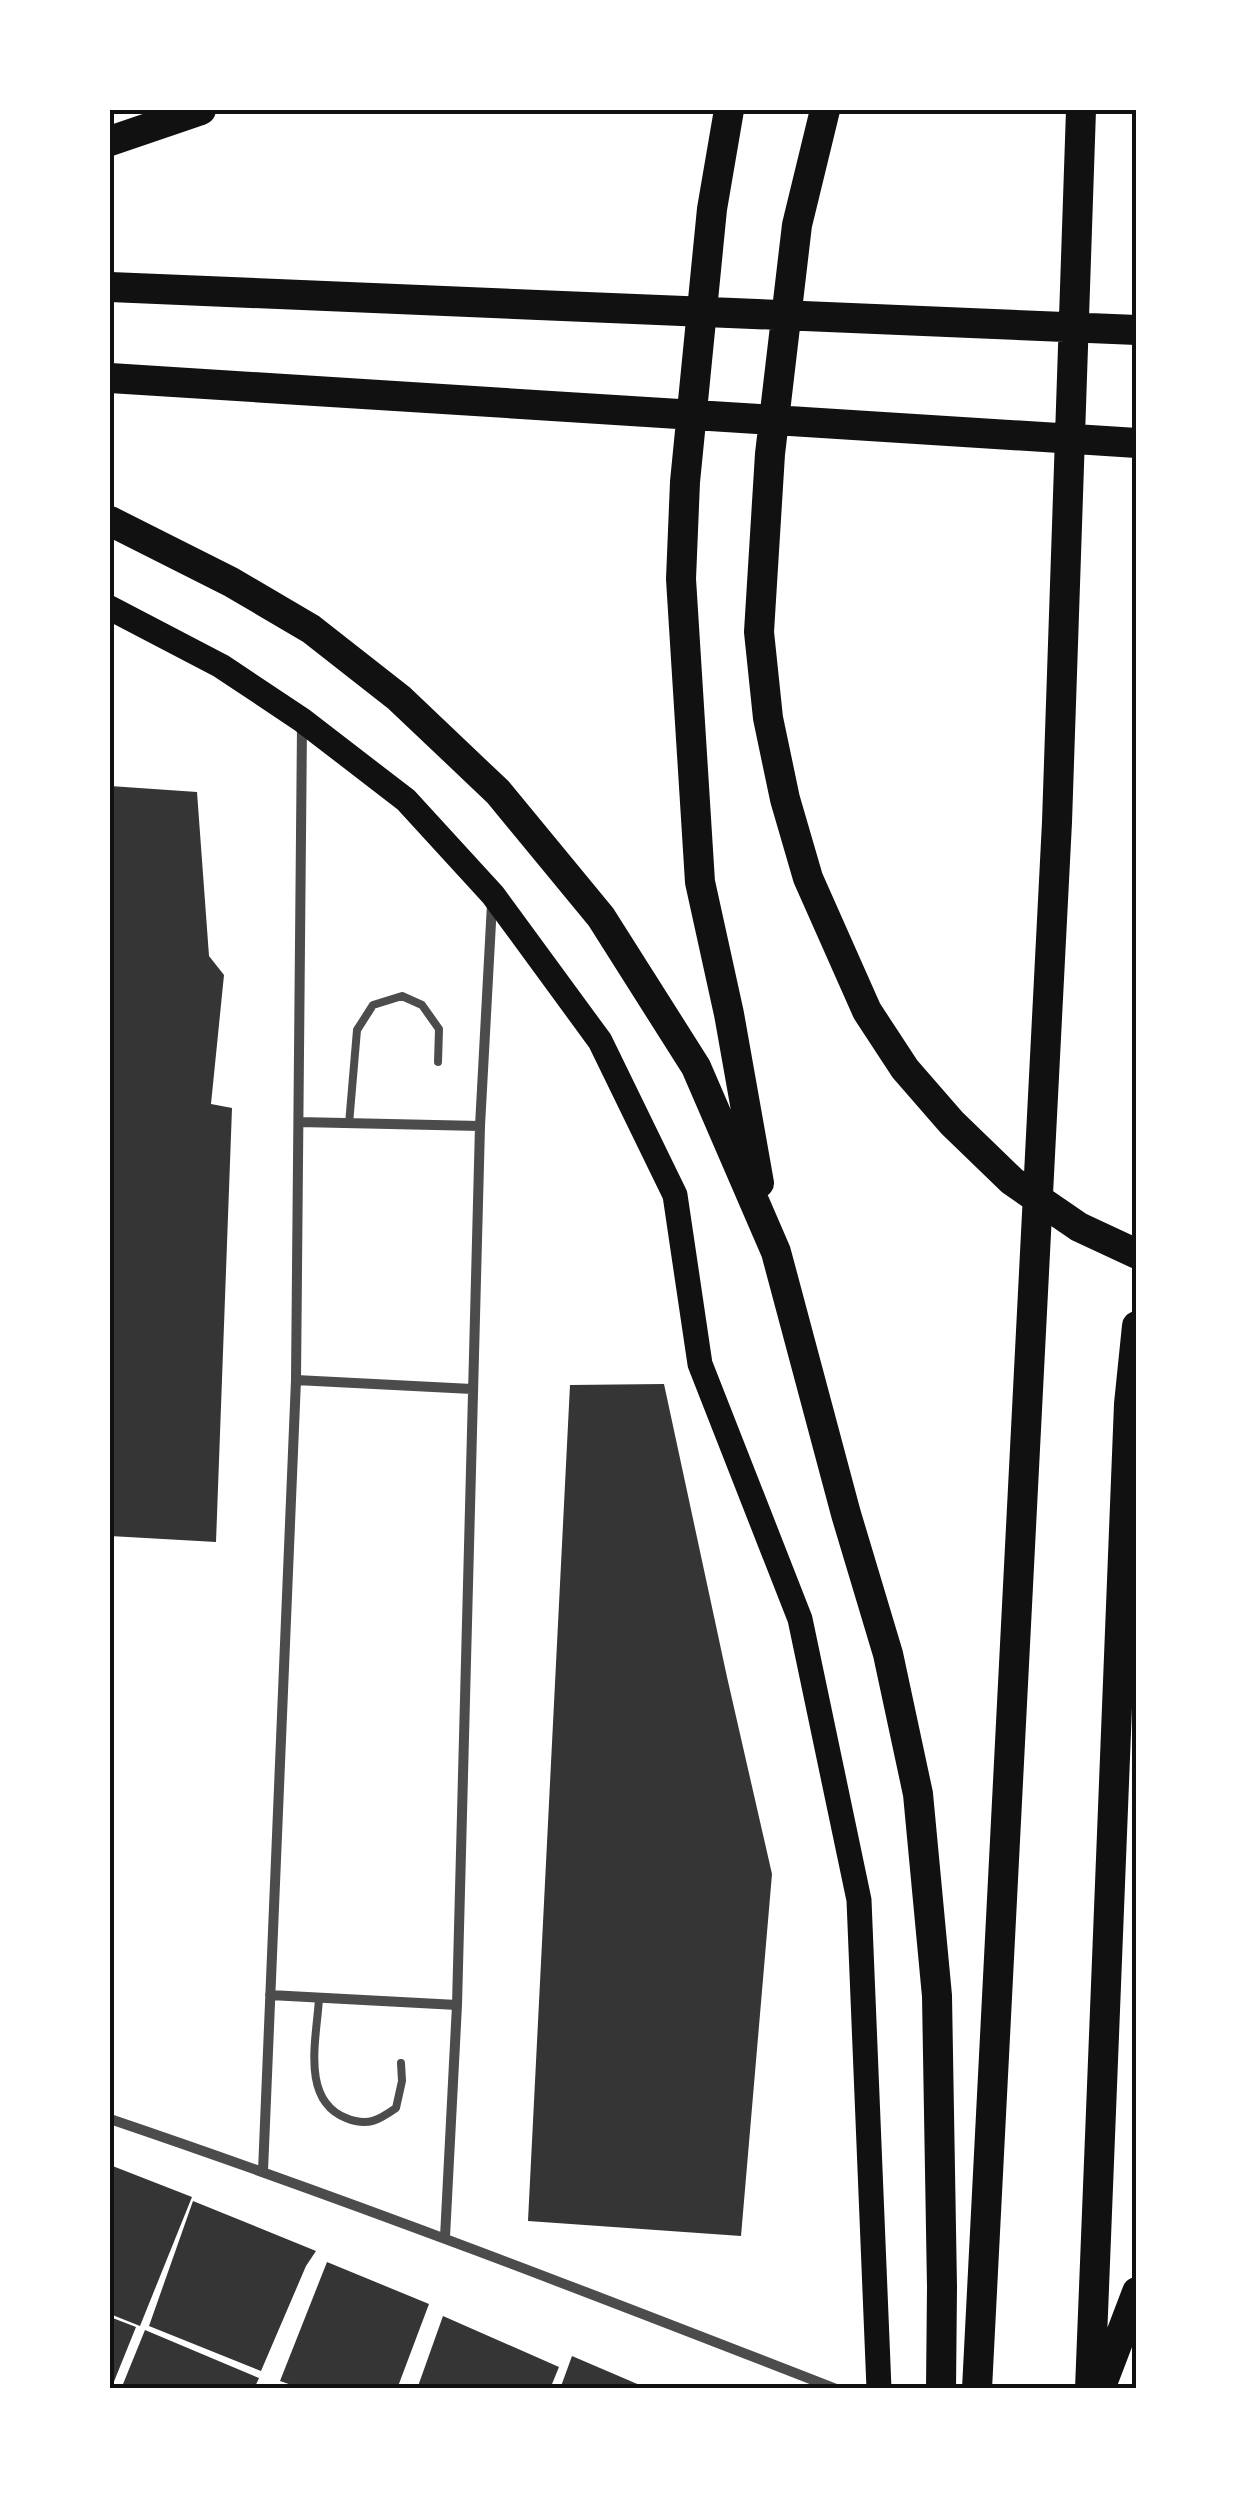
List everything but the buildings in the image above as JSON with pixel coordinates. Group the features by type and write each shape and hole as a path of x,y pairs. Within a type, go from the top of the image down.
{"highway":[{"path":"110,141 201,110"},
{"path":"729,110 712,209 685,482 680,579 700,882 776,1252 888,1654 918,1794 937,1996 941,2389"},
{"path":"824,110 796,225 770,454 759,632 768,718 785,799 808,878 867,1012 906,1069 952,1123 1012,1181 1079,1227 1137,1254"},
{"path":"977,2389 1057,822 1081,110"},
{"path":"110,288 1137,330"},
{"path":"110,378 1137,443"},
{"path":"110,520 311,628 399,698 498,792 602,917 696,1067 776,1252"},
{"path":"1090,2389 1129,1404 1137,1326"},
{"path":"1100,2389 1137,2292"}],"main road":[{"path":"110,608 221,666 302,720 406,800 493,895 600,1040 675,1195 700,1364 800,1620 858,1900 879,2389"}],"street":[{"path":"263,2171 296,1380 302,720"},
{"path":"444,2237 457,2005 480,1126 493,895"},
{"path":"299,1122 480,1126"},
{"path":"296,1380 472,1389"},
{"path":"270,1995 457,2005"},
{"path":"110,2119 444,2237 836,2389"}],"lane":[{"path":"348,1124 357,1030 373,1005 402,996 422,1005 439,1029 438,1062"},
{"path":"319,1998 314,2082 328,2109 349,2120 376,2122 396,2108 402,2081 400,2063"}]}
